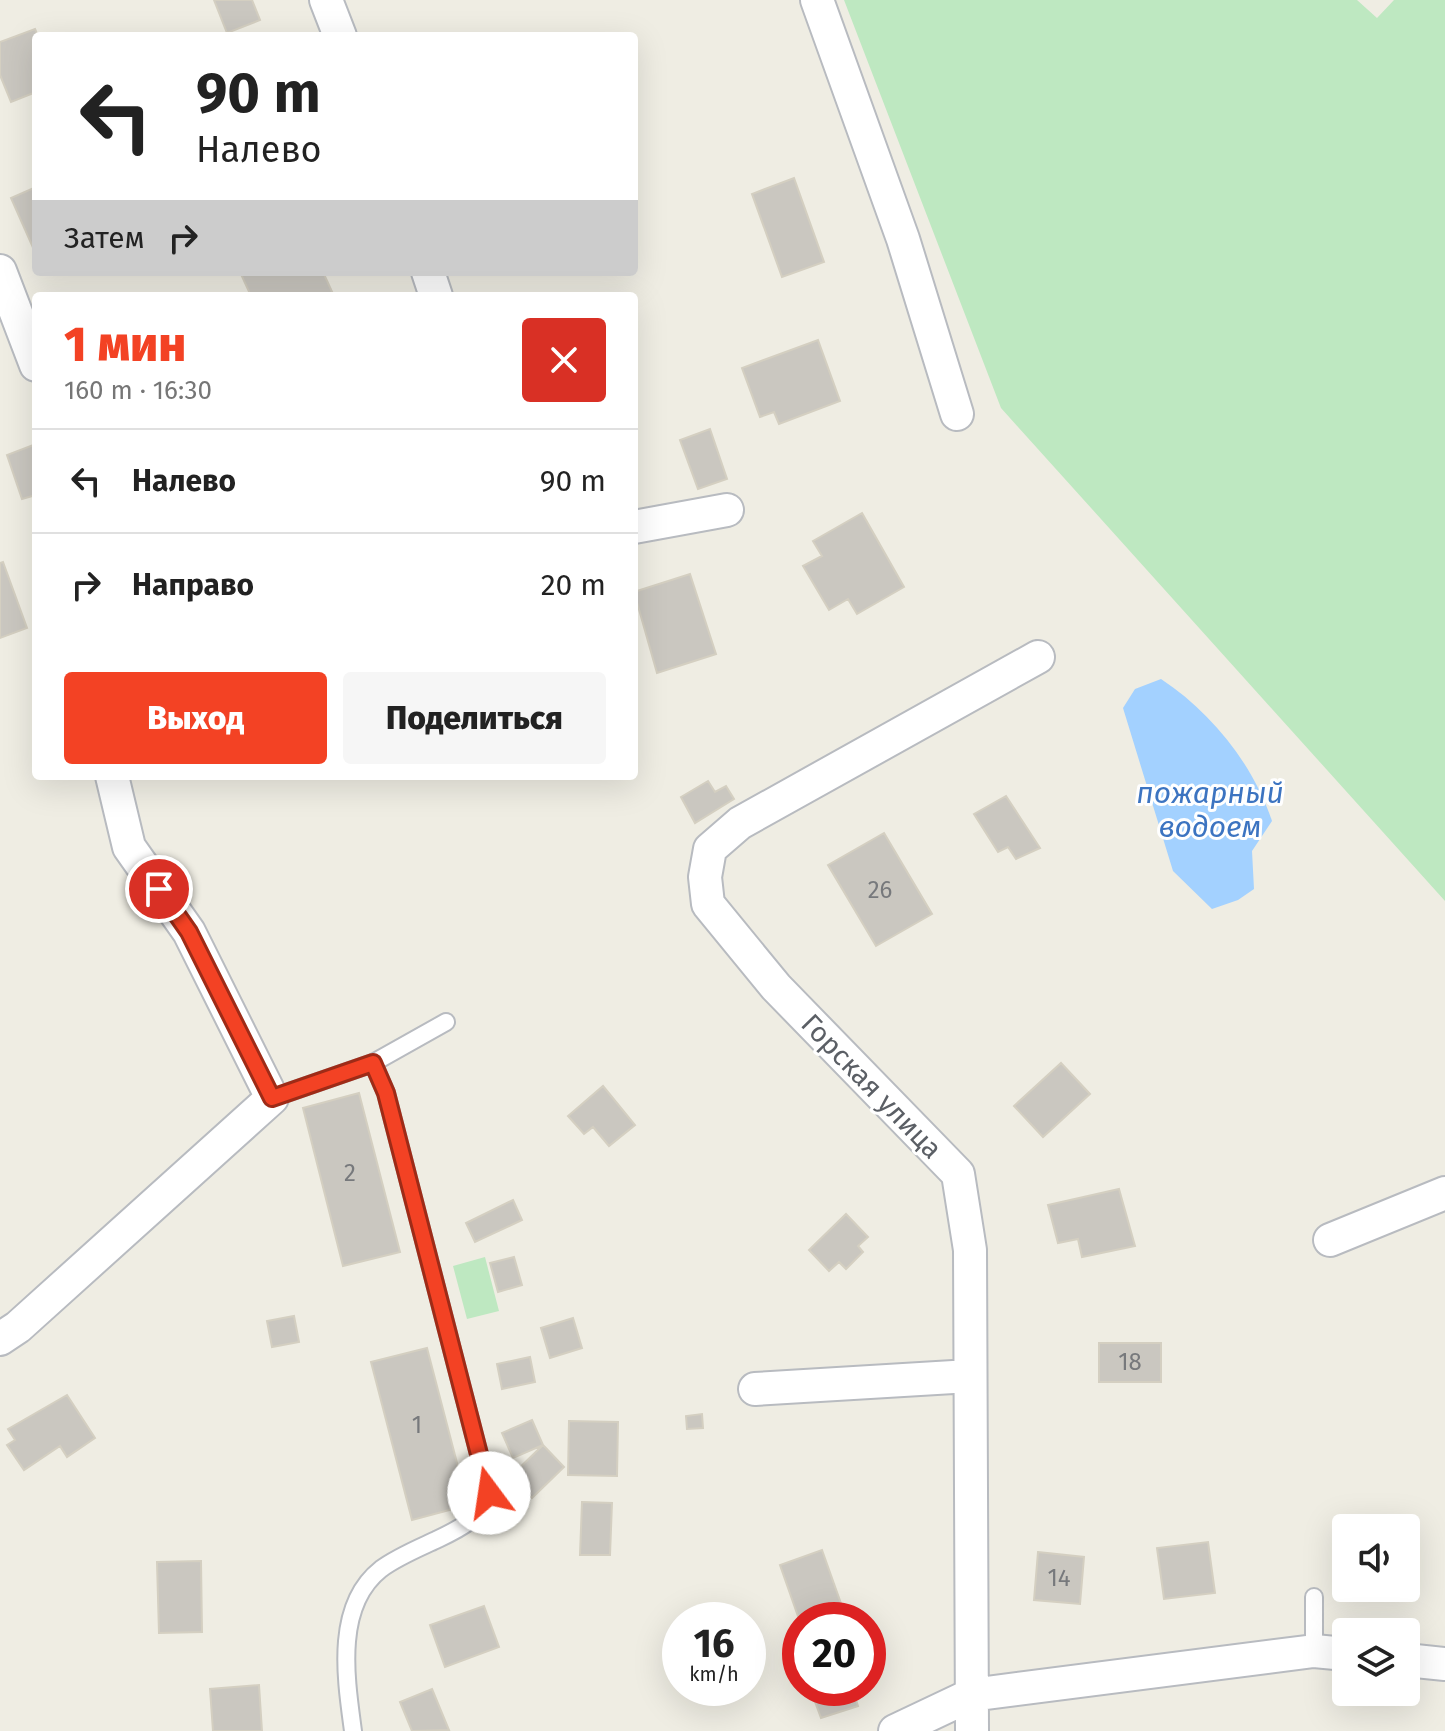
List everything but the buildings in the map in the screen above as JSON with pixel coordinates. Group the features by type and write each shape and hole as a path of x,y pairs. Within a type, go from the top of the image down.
{"street":[{"path":"326,0 338,32"},
{"path":"817,0 903,239 957,414"},
{"path":"0,271 32,355"},
{"path":"638,526 727,510"},
{"name":"Горская улица","path":"972,1731 970,1250 958,1174 776,987 708,904 705,877 710,849 740,823 1038,657"},
{"path":"0,1339 18,1327 272,1098 189,932 129,847 113,780"},
{"path":"1330,1240 1445,1193"},
{"path":"755,1389 970,1376"},
{"path":"895,1731 971,1695 1330,1652"},
{"path":"1420,1661 1445,1664"}],"lane":[{"path":"272,1098 373,1063 446,1022"},
{"path":"353,1731 346,1678 351,1610 380,1570 462,1528 482,1512 489,1493 386,1093 373,1063"},
{"path":"1314,1597 1330,1652"}],"green space":[{"path":"844,0 1357,0 1377,18 1394,0 1445,0 1445,901 1001,408"},
{"path":"485,1257 499,1311 467,1319 453,1266"}],"water":[{"name":"пожарный водоем","path":"1161,679 1197,707 1228,741 1254,779 1272,821 1252,851 1254,889 1238,900 1212,909 1173,871 1123,708 1135,689"}],"route":[{"path":"159,889 189,932 272,1098 302,1085 373,1063 386,1093 489,1493"}]}
